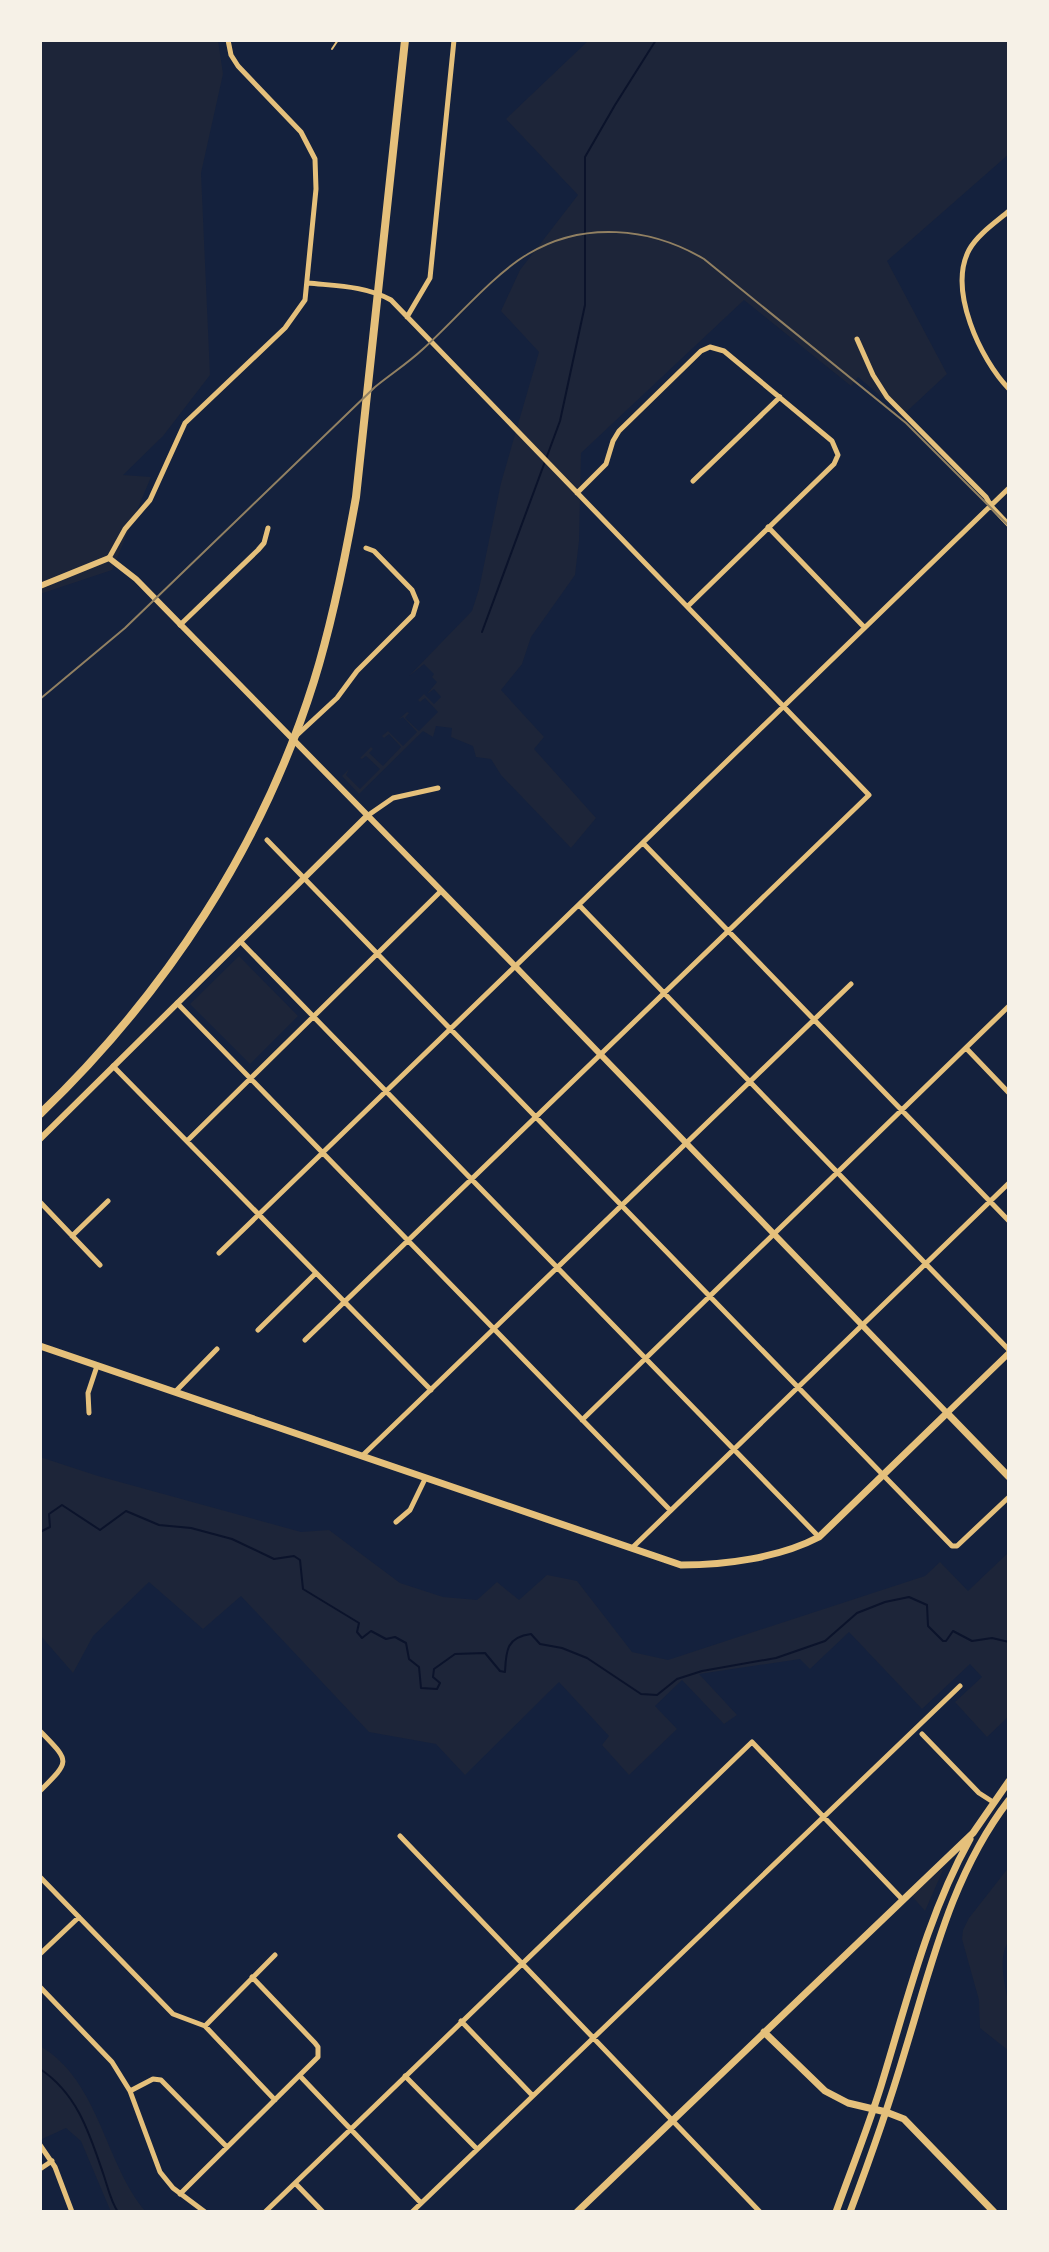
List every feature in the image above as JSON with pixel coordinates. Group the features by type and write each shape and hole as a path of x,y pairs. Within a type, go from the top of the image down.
{"highway":[{"path":"40,1114 138,1008 206,914 245,846 281,770 314,681 343,569 362,450 405,40"}],"main road":[{"path":"40,1346 681,1565 701,1565 780,1551 819,1537 947,1413 1009,1477"},
{"path":"836,2212 873,2109 936,1910 973,1833 1009,1781"},
{"path":"850,2212 886,2112 947,1913 978,1845 1009,1800"},
{"path":"577,2212 973,1833"},
{"path":"764,2032 825,2091 848,2103 904,2119 994,2212"}],"street":[{"path":"40,586 109,558 125,529 150,500 185,423 292,320 305,300 316,189 315,159 301,132 238,66 231,55 228,40"},
{"path":"407,317 430,278 454,40"},
{"path":"1009,211 973,243 960,276 969,317 992,369 1009,389"},
{"path":"305,1340 869,795 391,300 378,293 308,283"},
{"path":"857,339 887,397 986,497 1009,525"},
{"path":"577,493 606,464 619,431 701,351 710,347 724,351 832,441 838,455 834,464 688,606"},
{"path":"693,481 780,397"},
{"path":"219,1253 1009,488"},
{"path":"768,527 864,627"},
{"path":"180,625 258,550 264,543 268,528"},
{"path":"292,740 337,698 357,671 413,615 417,602 412,590 374,551 366,548"},
{"path":"109,558 136,579 947,1413 1009,1351 579,905"},
{"path":"40,1139 367,816 393,798 438,788"},
{"path":"267,840 952,1546 957,1546 1009,1497"},
{"path":"643,843 1009,1221"},
{"path":"187,1141 441,891"},
{"path":"240,940 819,1537"},
{"path":"361,1457 851,984"},
{"path":"176,1003 670,1510"},
{"path":"582,1420 1009,1006"},
{"path":"966,1048 1009,1093"},
{"path":"113,1066 431,1390"},
{"path":"631,1548 1009,1183"},
{"path":"72,1236 108,1201"},
{"path":"40,1202 100,1265"},
{"path":"258,1330 316,1273"},
{"path":"174,1393 217,1349"},
{"path":"89,1413 88,1393 97,1366"},
{"path":"396,1522 410,1510 425,1479"},
{"path":"412,2212 960,1686"},
{"path":"40,1731 62,1754 64,1762 62,1769 40,1791"},
{"path":"922,1734 979,1793 993,1802"},
{"path":"265,2212 752,1742 902,1899"},
{"path":"400,1836 760,2212"},
{"path":"40,1877 173,2014 205,2026 275,2100"},
{"path":"40,1954 79,1917"},
{"path":"205,2026 275,1955"},
{"path":"180,2194 316,2062 319,2053 315,2043 252,1977"},
{"path":"40,1987 106,2055 130,2091 160,2172 180,2194 205,2212"},
{"path":"461,2021 532,2095"},
{"path":"300,2076 421,2203"},
{"path":"405,2076 477,2149"},
{"path":"130,2091 153,2079 161,2080 227,2147"},
{"path":"40,2145 52,2161 72,2212"},
{"path":"40,2169 52,2161"},
{"path":"295,2183 323,2212"}],"lane":[{"path":"332,49 338,40"}],"shaded area":[{"path":"40,40 218,40 223,74 201,173 210,375 163,436 123,475 151,477 112,570 40,594"},
{"path":"589,40 1009,40 1009,154 887,261 947,374 903,415 858,377 851,386 744,300 581,453 575,575 531,637 522,664 501,690 544,737 534,749 596,818 571,848 501,775 491,759 476,757 473,746 451,737 452,728 436,726 433,737 423,731 359,794 342,776 349,769 346,775 360,789 380,769 366,756 360,758 371,747 373,749 369,753 383,766 401,747 389,734 384,738 382,736 388,731 403,746 417,732 403,717 398,720 409,713 405,718 419,731 438,712 425,698 420,702 418,700 424,694 434,704 441,697 434,689 427,694 437,682 432,677 434,674 424,664 409,676 472,611 501,483 539,352 501,311 520,270 578,195 506,119"},
{"path":"239,956 298,1016 250,1064 190,1004"},
{"path":"40,1457 301,1532 329,1530 400,1583 443,1597 477,1600 497,1582 519,1600 547,1575 577,1581 632,1652 668,1660 925,1576 940,1562 968,1591 1009,1552 1009,1716 987,1737 955,1702 982,1677 970,1664 922,1709 849,1632 810,1669 800,1659 699,1674 737,1715 724,1724 682,1680 655,1706 677,1729 629,1775 602,1745 609,1736 559,1682 465,1775 436,1744 369,1732 241,1596 203,1629 149,1582 93,1636 73,1673 40,1635"},
{"path":"1009,1867 1009,1941 1003,1963 1010,2010 1009,2051 980,2028 979,2000 962,1939 969,1918"},
{"path":"943,1870 925,1911 911,1895"},
{"path":"40,2046 60,2061 76,2080 89,2101 120,2170 146,2212 111,2212 81,2141 66,2128 40,2140"}],"waterway":[{"path":"482,632 560,421 585,305 585,157 656,40"},
{"path":"40,1532 50,1527 49,1514 62,1505 100,1530 126,1511 159,1525 191,1528 232,1539 274,1559 294,1556 300,1560 303,1589 359,1623 357,1632 362,1638 371,1631 386,1639 395,1637 406,1643 409,1659 419,1667 421,1688 437,1689 440,1683 433,1677 434,1669 455,1654 485,1653 500,1671 505,1672 507,1652 512,1642 531,1634 540,1644 562,1648 587,1658 641,1694 657,1695 677,1679 702,1671 776,1658 825,1641 857,1613 909,1597 927,1605 928,1626 943,1641 953,1631 972,1641 992,1638 1009,1642"},
{"path":"40,2069 64,2090 81,2116 118,2212"}],"railway":[{"path":"40,699 125,628 375,387 423,349 502,273 528,254 571,236 616,232 639,235 683,248 704,259 906,423 1009,526"}]}
